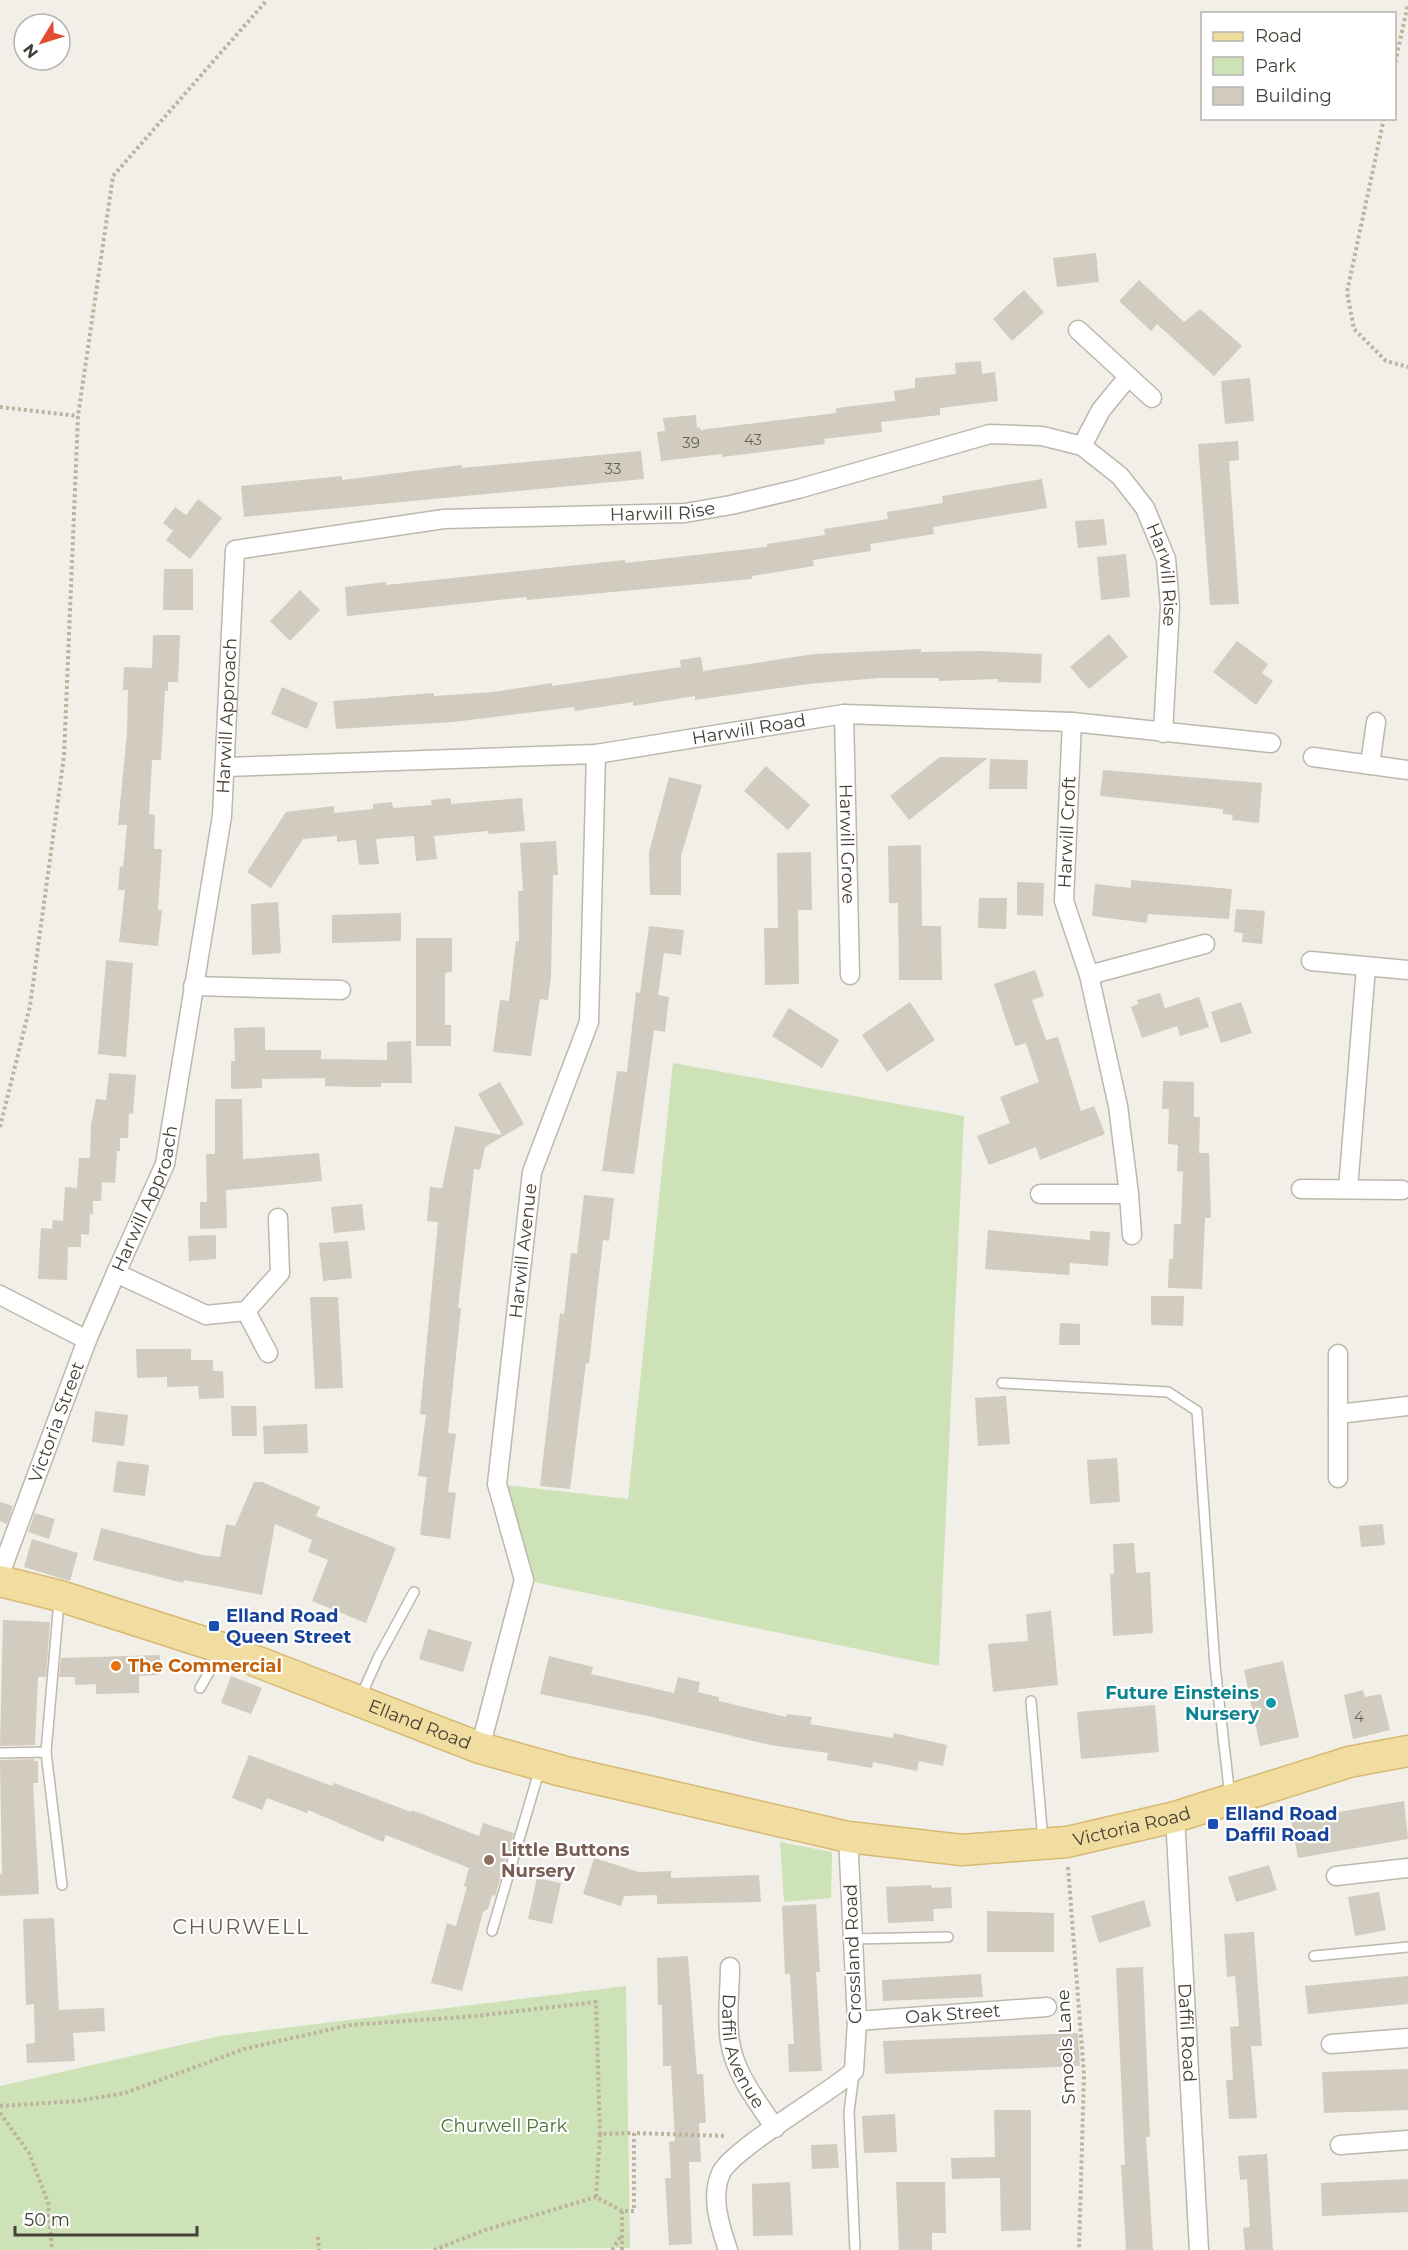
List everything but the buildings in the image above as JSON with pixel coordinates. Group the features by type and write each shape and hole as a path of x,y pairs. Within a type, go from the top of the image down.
{"main road":[{"name":"Elland Road","path":"0,1581 60,1596 222,1648 480,1748 541,1765 848,1838"},
{"name":"Victoria Road","path":"848,1838 962,1850 1055,1843 1175,1816 1349,1762 1408,1751"}],"street":[{"path":"1078,330 1152,398"},
{"path":"1082,446 1101,410 1128,377"},
{"name":"Harwill Rise","path":"235,550 444,519 685,513 798,489 990,434 1042,436 1082,446 1120,476 1145,508 1166,559 1170,606 1163,733"},
{"name":"Harwill Approach","path":"235,550 222,816 165,1164 116,1273 206,1315 246,1311"},
{"name":"Harwill Road","path":"226,767 596,754 844,714 1072,722 1163,733 1271,742"},
{"name":"Harwill Grove","path":"844,714 850,975"},
{"name":"Harwill Croft","path":"1072,722 1064,901 1089,975 1118,1106 1132,1235"},
{"path":"1370,765 1376,722"},
{"name":"Harwill Avenue","path":"480,1748 524,1580 497,1484 532,1172 589,1022 596,754"},
{"path":"1313,757 1408,770"},
{"path":"1089,975 1205,944"},
{"path":"1311,961 1408,970"},
{"path":"1348,1189 1366,967"},
{"path":"193,987 341,990"},
{"path":"1301,1189 1402,1190"},
{"path":"1040,1194 1129,1194"},
{"path":"268,1353 246,1311 280,1273 278,1218"},
{"name":"Victoria Street","path":"0,1574 87,1340 116,1273"},
{"path":"0,1295 87,1340"},
{"path":"1338,1354 1338,1478"},
{"path":"1338,1414 1408,1406"},
{"name":"Daffil Road","path":"1175,1816 1199,2250"},
{"name":"Crossland Road","path":"848,1838 857,2020 854,2071"},
{"path":"1336,1876 1408,1868"},
{"name":"Daffil Avenue","path":"730,1967 730,2041 736,2064 768,2133"},
{"name":"Oak Street","path":"857,2020 1047,2007"},
{"path":"1331,2044 1408,2038"},
{"name":"Daffil Avenue","path":"728,2250 717,2209 717,2189 722,2171 768,2133 835,2088 854,2071"},
{"path":"1340,2145 1408,2140"}],"lane":[{"path":"1002,1383 1168,1392 1197,1411 1215,1666 1230,1799"},
{"path":"359,1701 378,1658 414,1592"},
{"path":"60,1596 46,1752 62,1885"},
{"path":"200,1688 222,1648"},
{"path":"1030,1701 1055,1843"},
{"path":"0,1753 46,1752"},
{"path":"492,1931 541,1765"},
{"path":"853,1939 948,1937"},
{"path":"1314,1956 1408,1947"},
{"path":"854,2071 849,2112 855,2250"}],"path":[{"path":"0,1127 30,1006 64,756 78,416 113,176 267,0"},
{"path":"1396,63 1408,4"},
{"path":"1384,120 1347,292 1354,329 1386,361 1408,367"},
{"path":"0,407 78,416"},
{"name":"Smools Lane","path":"1055,1843 1084,2075 1079,2250"},
{"path":"0,2106 77,2101 125,2093 244,2049 350,2025 476,2016 596,2002 600,2134 596,2197"},
{"path":"0,2113 29,2153 48,2202 52,2250"},
{"path":"434,2250 485,2230 596,2197 622,2211 634,2211 634,2133"},
{"path":"600,2134 768,2133"},
{"path":"622,2211 622,2250"},
{"path":"612,2250 623,2234"},
{"path":"318,2237 319,2250"}],"green space":[{"path":"673,1063 964,1116 939,1666 524,1580 497,1484 628,1499"},
{"path":"780,1842 832,1852 831,1898 784,1902"},
{"name":"Churwell Park","path":"626,1986 630,2248 0,2250 0,2086 220,2036"}],"place":[{"name":"Elland Road Queen Street","path":"214,1626"},
{"name":"The Commercial","path":"116,1666"},
{"name":"Future Einsteins Nursery","path":"1271,1703"},
{"name":"Elland Road Daffil Road","path":"1213,1824"},
{"name":"Little Buttons Nursery","path":"489,1860"}],"district":[{"name":"CHURWELL","path":"241,1926"}]}
